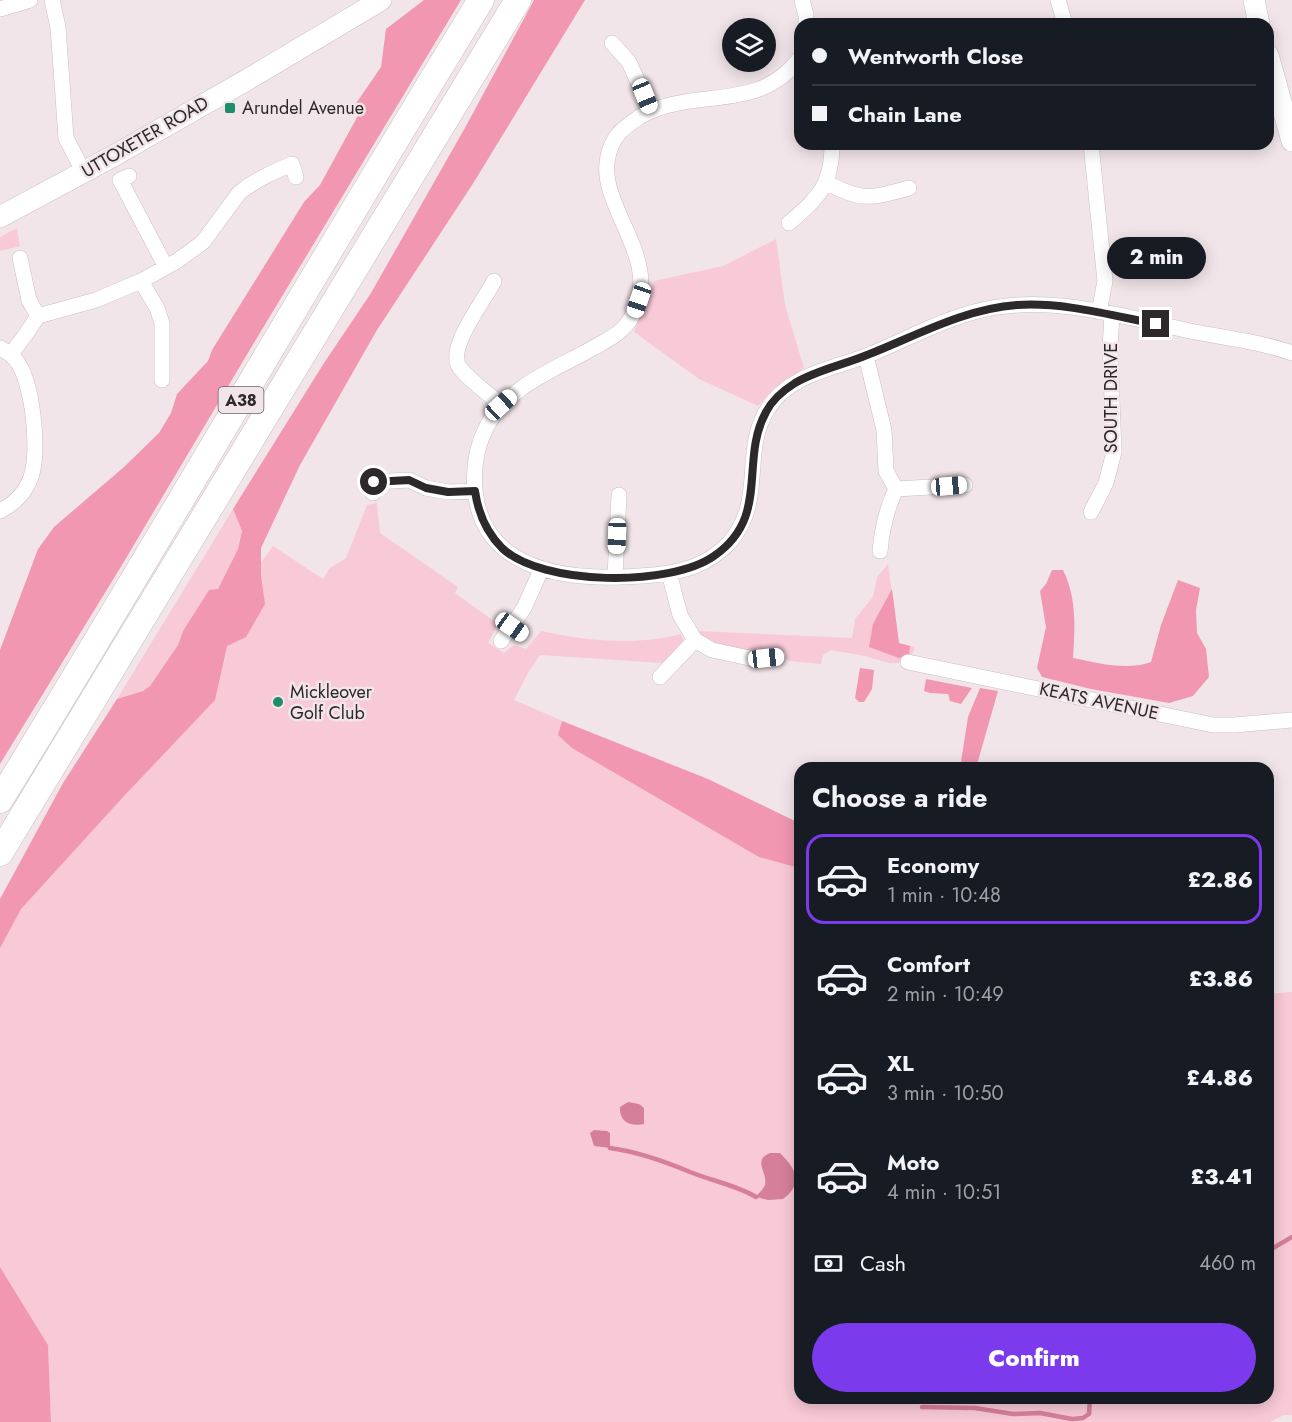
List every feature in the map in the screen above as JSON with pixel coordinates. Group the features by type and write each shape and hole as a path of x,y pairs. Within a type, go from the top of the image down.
{"highway":[{"name":"A38","path":"0,800 481,0"},
{"name":"A38","path":"0,853 70,734 518,0"}],"main road":[{"name":"UTTOXETER ROAD","path":"0,217 84,172 381,0"},
{"path":"1254,0 1258,18"},
{"path":"1274,76 1292,141"}],"street":[{"path":"0,9 30,0"},
{"path":"52,0 58,27 66,138 84,172"},
{"path":"802,0 806,18"},
{"path":"1058,0 1063,18"},
{"path":"612,43 629,62 651,111"},
{"path":"794,70 760,90 736,96 670,104 651,111 624,128 617,136 607,167 609,188 633,242 642,280 639,300 630,320 616,335 524,387 501,405 482,438 476,463 475,491 479,510 502,548 518,559 541,570 559,574 615,577 669,573 707,561 723,549 746,518 751,498 756,440 760,425 775,399 806,377 866,356 974,312 1017,305 1054,306 1106,313 1292,353"},
{"path":"789,223 812,204 827,183 831,150"},
{"name":"SOUTH DRIVE","path":"1091,512 1106,483 1114,452 1110,348 1092,150"},
{"path":"0,511 17,500 26,487 33,471 35,449 35,433 23,373 20,365 5,351 26,334 38,316 96,300 141,280 191,252 203,242 239,193 262,177 292,164 296,177"},
{"path":"129,177 120,180 166,267"},
{"path":"827,183 854,195 870,198 909,188"},
{"path":"20,258 29,300 38,316"},
{"path":"141,280 157,308 162,323 162,380"},
{"path":"494,282 491,301 459,342 456,358 459,367 501,405"},
{"path":"866,356 884,430 886,471 896,489"},
{"path":"373,493 374,482 402,479 426,488 448,492 475,491"},
{"path":"896,489 965,485"},
{"path":"880,551 886,510 896,489"},
{"path":"615,577 619,495"},
{"path":"501,641 518,631 524,608 541,570"},
{"path":"669,573 680,615 695,640 712,650 754,659 778,657"},
{"path":"660,677 695,640"},
{"name":"KEATS AVENUE","path":"908,662 1213,725 1292,720"}],"shaded area":[{"path":"424,0 461,0 0,764 0,650 38,549 54,527 124,467 159,433 171,413 177,394 208,361 212,350 304,202 320,185 361,110 355,105 381,67 386,29"},
{"path":"534,0 585,0 474,182 377,330 300,465 261,548 261,576 265,604 246,637 227,646 215,700 21,909 0,948 0,899 63,783 117,699 143,691 150,686 178,645 183,631 209,590 218,589 238,549 242,531 233,509 324,363 371,293 466,126"},
{"path":"17,228 20,246 0,251 0,237"},
{"path":"776,239 785,305 804,368 774,388 758,406 699,379 634,332 654,281 723,266"},
{"path":"377,503 380,533 458,587 455,593 498,624 488,643 504,653 514,645 526,649 541,631 611,641 647,640 681,634 684,643 675,656 663,663 540,655 514,700 794,821 794,1404 1274,1404 1274,994 1292,992 1292,1415 1284,1415 1270,1422 51,1422 48,1345 0,1267 0,928 167,750 229,607 273,546 323,579 329,569 346,558 367,505"},
{"path":"233,509 242,531 238,549 218,590 209,590 183,631 178,645 150,686 143,691 117,699"},
{"path":"888,564 899,643 915,647 912,655 901,663 831,650 823,655 821,664 789,661 786,659 785,652 781,651 752,652 712,646 697,631 852,638 855,619 873,597 877,577"},
{"path":"1052,570 1063,570 1071,591 1074,624 1073,658 1112,665 1132,666 1151,662 1161,625 1178,580 1200,588 1196,610 1197,633 1206,649 1209,677 1193,696 1169,703 1091,689 1042,677 1037,668 1046,627 1040,591"},
{"path":"892,589 899,643 910,646 909,655 899,658 869,647 873,624"},
{"path":"860,668 874,670 872,689 864,702 859,702 855,698"},
{"path":"926,679 972,688 961,704 950,701 948,694 924,691"},
{"path":"980,688 998,691 978,762 961,762 968,717"},
{"path":"562,721 708,779 794,821 794,867 759,857 572,748 558,735"},
{"path":"628,1102 639,1104 644,1108 644,1124 630,1124 624,1120 620,1107"},
{"path":"594,1130 610,1133 610,1148 594,1146 590,1133"},
{"path":"770,1153 780,1153 794,1170 794,1187 783,1199 768,1200 756,1197 765,1185 761,1163"},
{"path":"0,1267 48,1345 51,1422 0,1422"}],"waterway":[{"path":"610,1148 661,1161 740,1189 756,1197"},
{"path":"1274,1248 1292,1237"},
{"path":"922,1407 975,1408 1013,1414 1040,1413 1072,1419 1083,1418 1089,1414 1090,1404"}],"place":[{"name":"Arundel Avenue","path":"230,108"},
{"name":"Mickleover Golf Club","path":"278,702"}],"route":[{"path":"374,482 402,479 426,488 448,492 475,491 479,510 486,525 502,548 541,570 559,574 603,577 645,576 680,571 699,565 715,556 736,534 746,518 751,498 756,440 760,425 775,399 806,377 866,356 974,312 1017,305 1054,306 1099,312 1156,324"}]}
